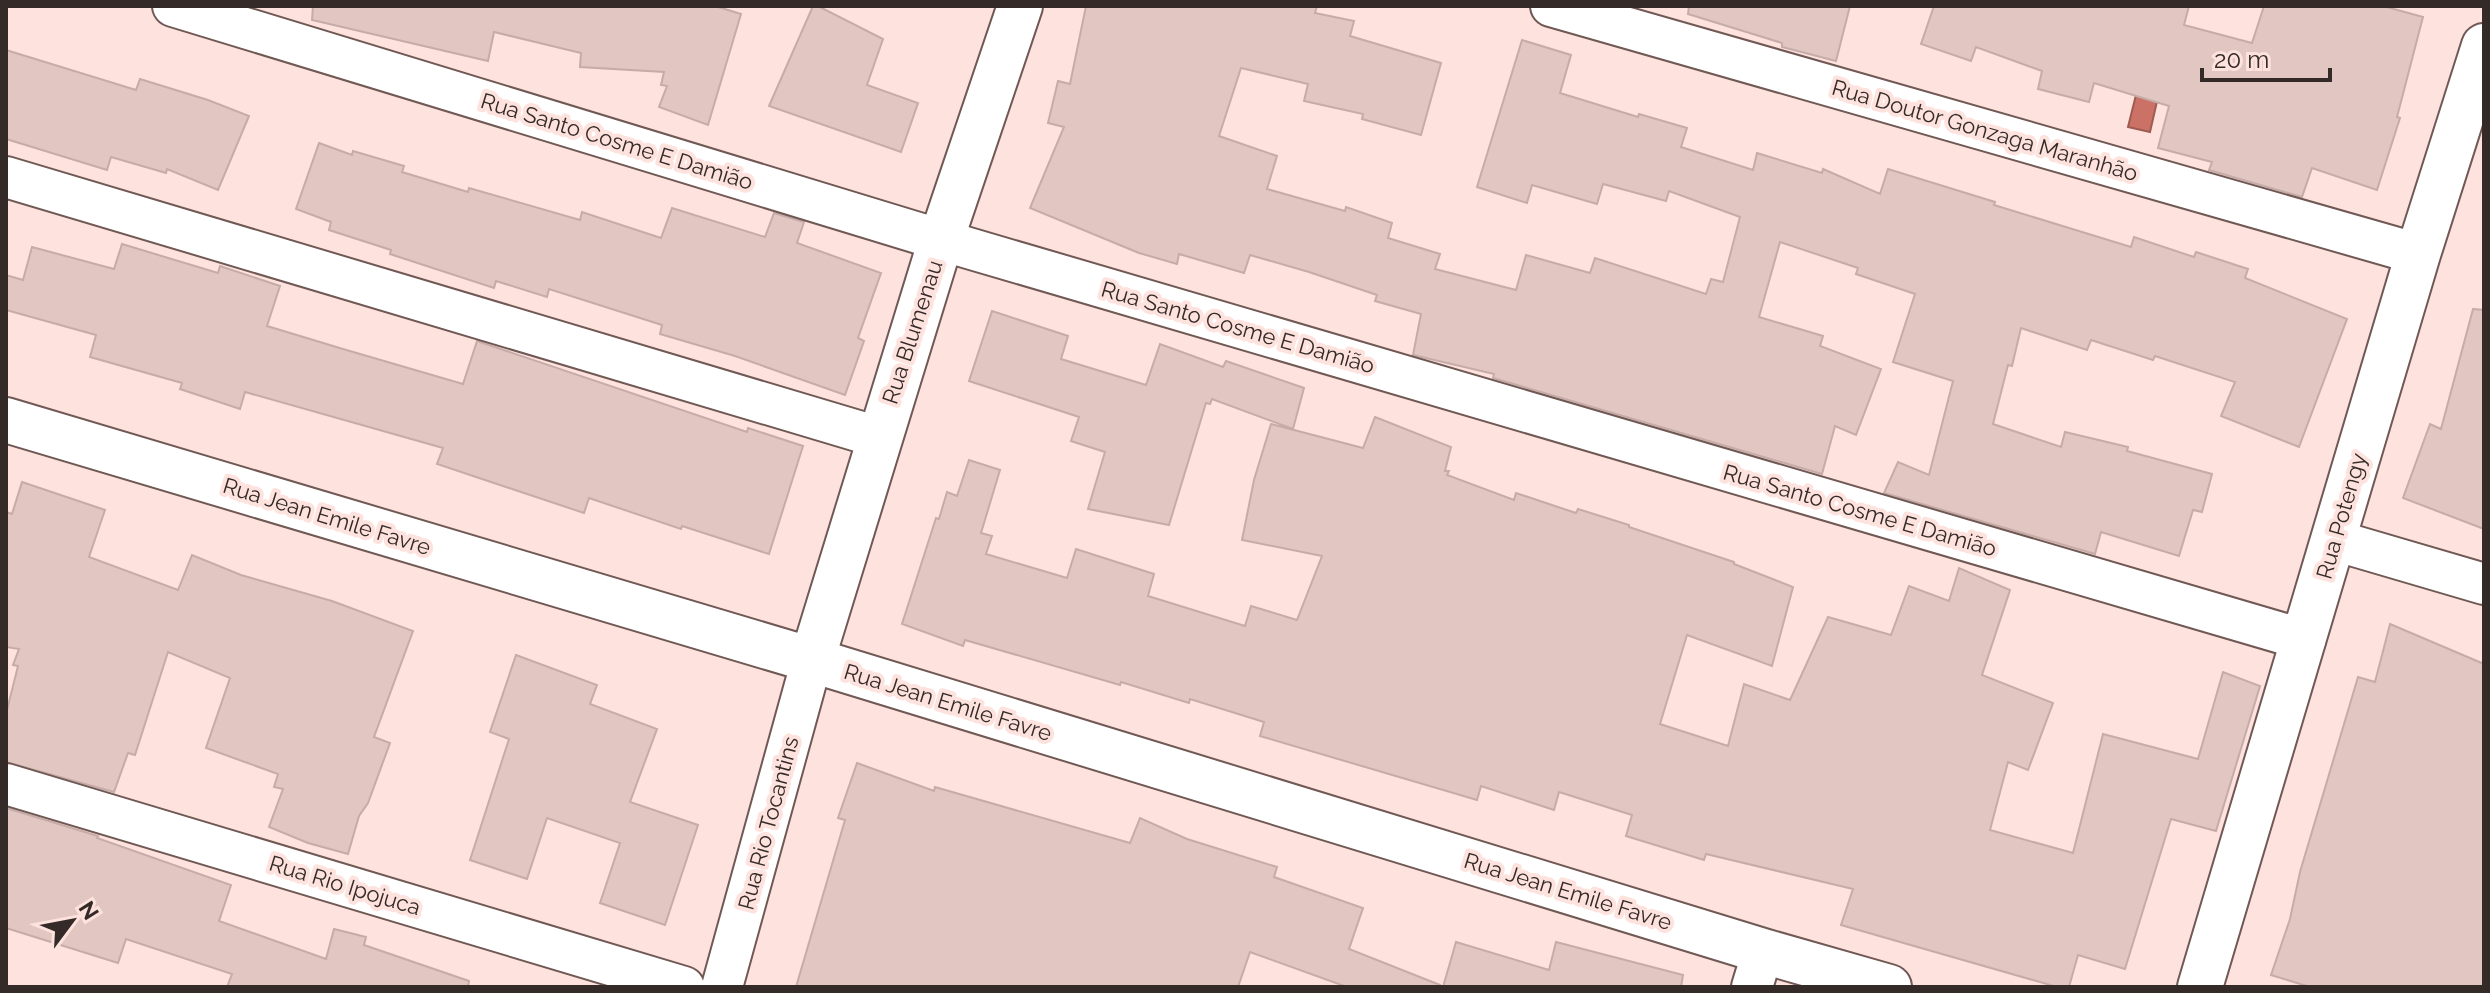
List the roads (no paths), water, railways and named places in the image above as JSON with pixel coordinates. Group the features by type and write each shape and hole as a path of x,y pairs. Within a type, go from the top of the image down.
{"main road":[{"name":"Rua Blumenau","path":"812,660 865,433 941,240 1020,6"},
{"name":"Rua Potengy","path":"2200,987 2418,254 2484,46"},
{"name":"Rua Jean Emile Favre","path":"6,420 812,660 1758,969 1889,987"}],"street":[{"name":"Rua Santo Cosme E Damião","path":"173,6 941,240 2305,640"},
{"name":"Rua Doutor Gonzaga Maranhão","path":"1551,6 2418,254"},
{"path":"6,177 865,433"},
{"path":"2334,540 2484,584"},
{"name":"Rua Rio Tocantins","path":"722,987 812,660"},
{"name":"Rua Rio Ipojuca","path":"6,784 684,987"}]}
